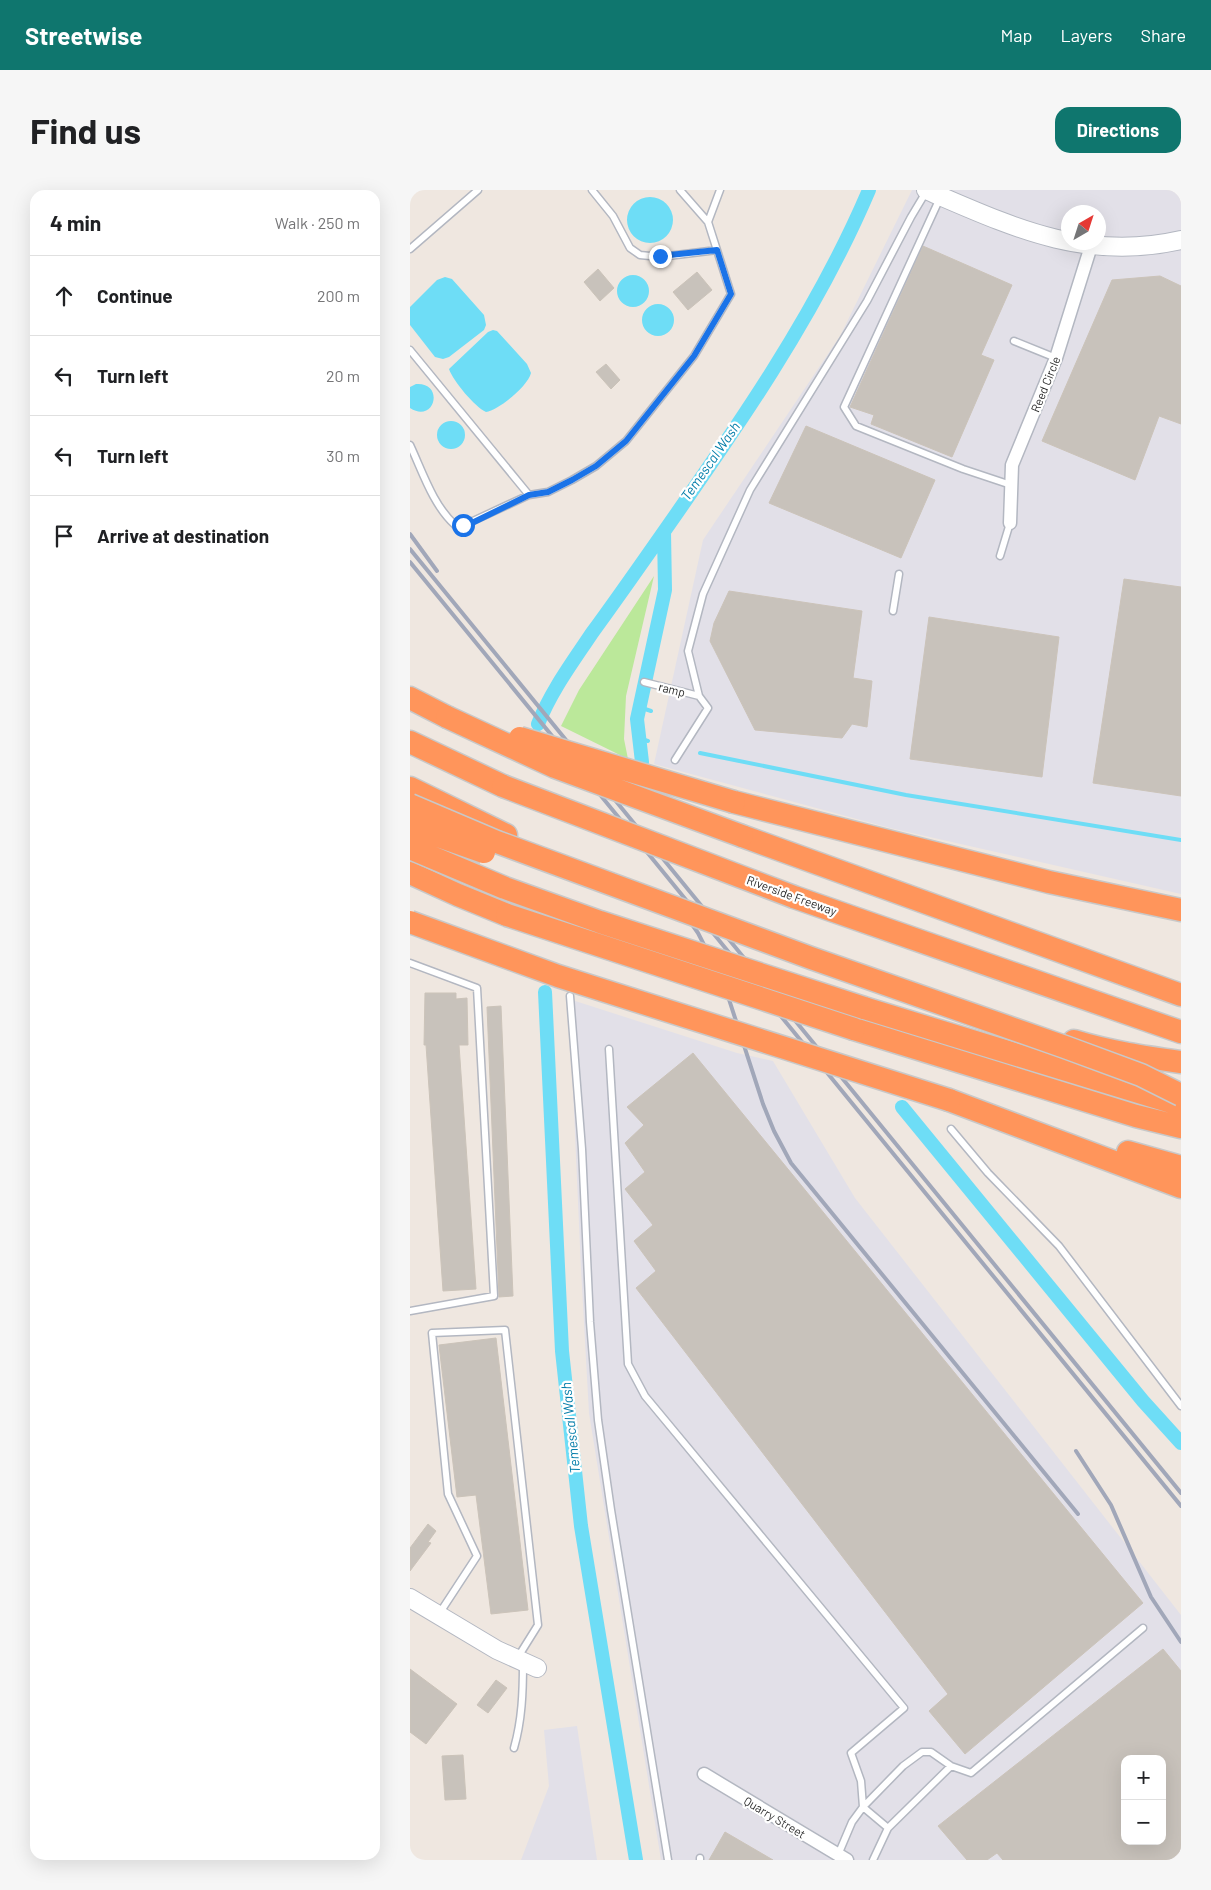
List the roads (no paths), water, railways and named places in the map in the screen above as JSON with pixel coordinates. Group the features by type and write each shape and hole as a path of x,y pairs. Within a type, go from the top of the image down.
{"highway":[{"path":"410,698 555,767 1181,994"},
{"path":"447,717 734,802 1049,882 1181,910"},
{"name":"Riverside Freeway","path":"410,742 503,786 794,897 1181,1032"},
{"path":"410,788 528,845 889,987 1107,1071 1180,1090"},
{"path":"410,792 457,814 591,866 1143,1060 1180,1090"},
{"path":"410,805 506,845 811,958 1180,1090"},
{"path":"410,826 889,987 1015,1022 1089,1046 1140,1057 1181,1062"},
{"path":"410,848 505,888 591,919 864,1008 1052,1067 1180,1090"},
{"path":"410,873 507,915 854,1029 1136,1116 1181,1127"},
{"path":"915,898 1091,954 1181,980"},
{"path":"410,922 558,976 949,1100 1181,1167"},
{"path":"949,1100 1181,1187"}],"street":[{"path":"938,194 1010,225 1061,240"},
{"path":"1106,247 1156,246 1181,240"},
{"name":"Reed Circle","path":"1010,524 1012,465 1056,358 1090,250"},
{"path":"410,1598 497,1650 526,1663"},
{"name":"Quarry Street","path":"704,1774 842,1857"}],"lane":[{"path":"410,249 478,190"},
{"path":"592,190 613,216 630,248 640,255 660,256 717,250"},
{"path":"410,445 437,502 445,516 455,526 474,522 529,495 548,492 596,466 626,441 694,356 731,294 708,222 680,190"},
{"path":"708,222 720,190"},
{"path":"938,194 844,407 856,426 962,469 1011,485"},
{"path":"675,760 708,708 699,696 688,652 703,594 746,499 867,301 911,217 938,194"},
{"path":"1014,341 1056,358"},
{"path":"410,350 529,495"},
{"path":"1000,556 1010,524"},
{"path":"893,611 899,574"},
{"name":"ramp","path":"644,682 699,696"},
{"path":"410,963 477,988 494,1296 410,1311"},
{"path":"570,996 582,1149 590,1322 598,1420 668,1860"},
{"path":"609,1050 628,1364 644,1396 904,1708 851,1753 861,1781 863,1807 888,1828"},
{"path":"951,1129 988,1173 1059,1246 1181,1406"},
{"path":"438,1615 477,1556 448,1494 432,1333 505,1330 538,1625 526,1663 520,1729 514,1748"},
{"path":"842,1857 852,1822 863,1807 903,1766 922,1752 931,1752 951,1766 971,1773 1144,1628"},
{"path":"873,1860 888,1828 951,1766"}],"water":[{"path":"650,197 663,201 669,207 673,220 669,233 663,239 650,243 637,239 631,233 627,220 631,207 637,201"},
{"path":"633,275 639,276 644,280 648,285 648,297 644,302 639,306 633,307 627,306 622,302 618,297 617,291 618,285 622,280 627,276"},
{"path":"445,277 452,279 484,315 486,325 484,330 449,357 443,359 435,357 410,325 410,307 437,280"},
{"path":"658,304 664,305 669,309 673,314 673,326 669,331 664,335 658,336 652,335 647,331 643,326 642,320 643,314 647,309 652,305"},
{"path":"497,331 527,364 531,373 519,391 498,407 486,412 476,405 465,393 449,369 488,332"},
{"path":"416,384 425,385 431,389 433,401 431,407 426,411 410,408 410,387"},
{"path":"451,421 461,425 465,435 461,445 451,449 441,445 437,435 441,425"}],"waterway":[{"name":"Temescal Wash","path":"538,724 549,700 570,666 715,459 772,372 848,237 869,190"},
{"path":"642,762 637,719 665,590 664,532"},
{"path":"639,707 651,711"},
{"path":"638,738 648,741"},
{"path":"700,753 906,795 1181,840"},
{"name":"Temescal Wash","path":"545,992 562,1351 581,1526 636,1860"},
{"path":"902,1107 1143,1401 1181,1443"}],"railway":[{"path":"410,534 437,571"},
{"path":"410,549 1181,1493"},
{"path":"410,562 1181,1506"},
{"path":"675,900 698,933 724,984 763,1104 774,1131 791,1163 1078,1514"},
{"path":"1076,1451 1111,1505 1151,1597 1181,1642"}]}
